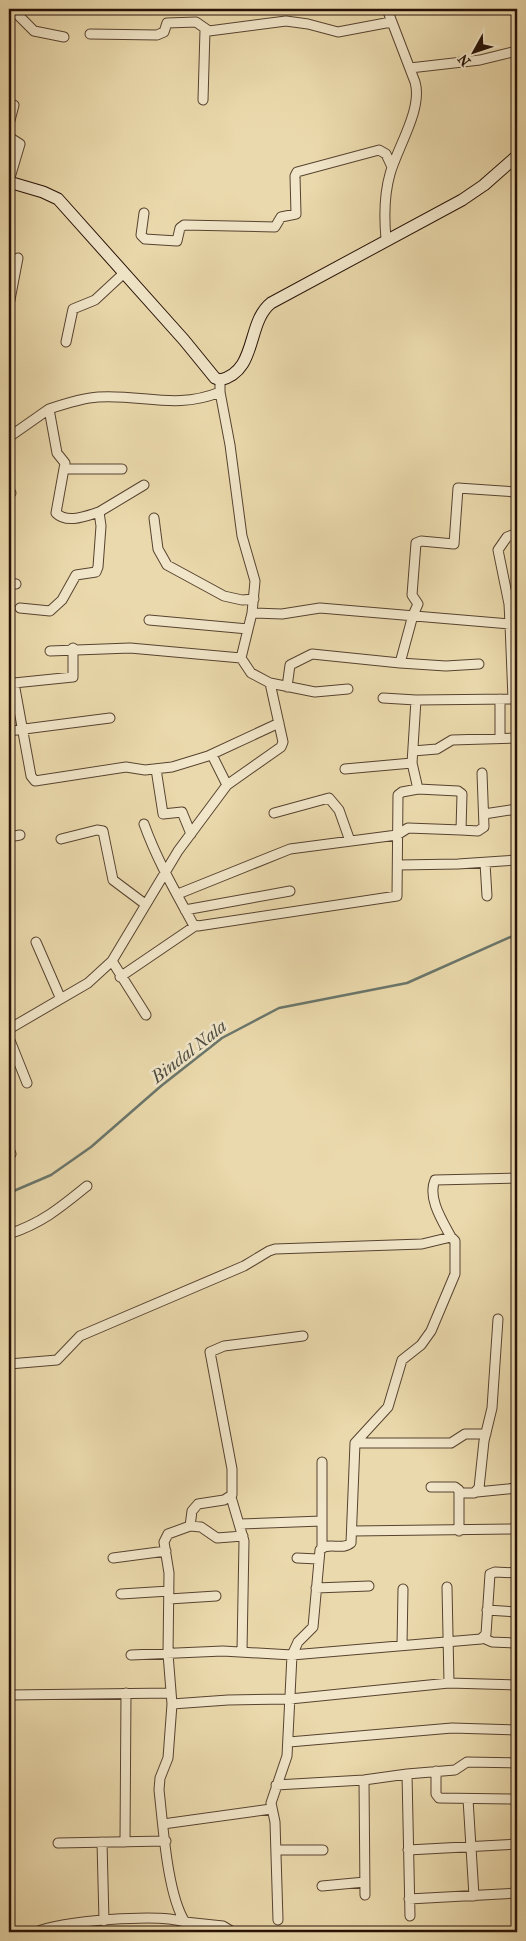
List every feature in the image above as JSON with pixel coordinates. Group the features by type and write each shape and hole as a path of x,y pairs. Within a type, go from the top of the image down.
{"street":[{"path":"12,9 34,31 64,37"},
{"path":"386,239 385,198 392,166 417,97 417,87 387,9"},
{"path":"90,34 157,35 164,32 167,23 175,22 196,22 205,30 286,21 308,24 338,32 391,22"},
{"path":"203,100 205,30"},
{"path":"410,68 473,62 517,51"},
{"path":"9,124 14,105"},
{"path":"9,138 20,144 9,182 43,192 58,199 123,274 184,340 220,386 242,536 254,574 252,613 241,658 251,674 270,683 315,692 348,689"},
{"path":"144,213 141,235 145,239 177,241 180,228 184,225 275,227 282,217 296,214 295,176 297,172 380,150 386,154 392,166"},
{"path":"9,437 49,409 97,397 186,402 203,399 220,386 244,362 260,316 265,308 386,239 462,200 484,185 517,156"},
{"path":"9,305 10,287 18,258"},
{"path":"66,342 74,308 95,300 123,274"},
{"path":"49,409 57,453 64,460 64,469 56,499 56,514 66,518 76,518 99,512 144,484"},
{"path":"64,469 122,468"},
{"path":"400,663 413,615 418,604 412,595 416,545 421,540 454,544 458,488 517,492"},
{"path":"20,608 50,611 62,600 76,575 96,572 100,526 99,512"},
{"path":"154,518 158,549 167,565 224,596 242,600 254,599"},
{"path":"383,698 500,700 512,699 514,697 515,639 510,624 513,603 498,550 507,537 517,533"},
{"path":"252,613 282,614 320,608 507,622 510,624"},
{"path":"149,620 248,629"},
{"path":"50,651 73,648 130,648 241,658"},
{"path":"73,648 73,677 14,684 31,776 35,781 126,767 156,769 212,755 279,723"},
{"path":"287,687 290,664 308,655 446,666 479,664"},
{"path":"9,1028 60,997 88,983 112,962 178,851 227,785 281,747 283,742 270,683"},
{"path":"416,700 412,763 418,789"},
{"path":"500,700 500,738"},
{"path":"9,731 110,718"},
{"path":"413,751 437,749 452,740 517,738"},
{"path":"212,755 227,785"},
{"path":"345,769 412,763"},
{"path":"156,769 163,814 182,812 191,834"},
{"path":"178,894 283,852 397,835 408,828 481,829 485,824 482,773"},
{"path":"120,976 196,926 395,897 398,891 399,865 397,835 398,796 402,792 418,789 458,791 462,794 461,830"},
{"path":"274,812 329,798 339,810 350,841"},
{"path":"484,814 517,809"},
{"path":"144,824 164,874 196,926"},
{"path":"61,839 97,830 102,831 113,880 145,904"},
{"path":"9,837 20,835"},
{"path":"399,865 485,863 517,860"},
{"path":"485,863 487,896"},
{"path":"185,910 290,891"},
{"path":"36,942 60,997"},
{"path":"112,962 146,1015"},
{"path":"9,1038 27,1083"},
{"path":"322,1547 348,1546 353,1530 355,1444 388,1407 402,1360 421,1344 431,1330 455,1274 456,1246 437,1209 434,1185 436,1180 517,1178"},
{"path":"9,1234 34,1225 52,1215 87,1186"},
{"path":"9,1364 57,1360 80,1336 114,1319 244,1266 269,1250 297,1247 427,1244 451,1237"},
{"path":"477,1492 492,1408 498,1319"},
{"path":"242,1651 243,1536 231,1497 233,1492 232,1469 210,1352 224,1346 303,1336"},
{"path":"355,1444 454,1443 465,1434 486,1434"},
{"path":"278,1920 275,1822 271,1809 276,1786 286,1762 289,1742 292,1655 298,1642 313,1627 318,1559 322,1547 322,1462"},
{"path":"431,1487 455,1487 460,1493 459,1531"},
{"path":"460,1493 517,1488"},
{"path":"190,1526 192,1511 198,1504 219,1502 231,1497"},
{"path":"239,1524 322,1521"},
{"path":"185,1922 178,1906 163,1824 159,1783 168,1758 172,1704 168,1654 169,1595 166,1536 190,1526 202,1527 217,1538 243,1536"},
{"path":"353,1530 459,1531 513,1529"},
{"path":"113,1558 166,1551"},
{"path":"297,1558 318,1559"},
{"path":"484,1638 486,1634 490,1574 495,1572 517,1573"},
{"path":"316,1588 369,1586"},
{"path":"446,1587 449,1683"},
{"path":"402,1645 403,1589"},
{"path":"121,1594 216,1596"},
{"path":"487,1610 517,1612"},
{"path":"131,1655 242,1651 292,1655 484,1638 492,1642 517,1643"},
{"path":"172,1704 228,1700 290,1699 449,1683 517,1684"},
{"path":"125,1842 126,1693"},
{"path":"9,1695 171,1693"},
{"path":"289,1742 452,1728 517,1730"},
{"path":"276,1786 364,1780 455,1770 467,1762 517,1763"},
{"path":"436,1771 438,1798 517,1800"},
{"path":"407,1774 410,1916"},
{"path":"364,1780 365,1895"},
{"path":"468,1799 469,1845 474,1896"},
{"path":"163,1824 271,1809"},
{"path":"58,1843 166,1841"},
{"path":"102,1842 104,1921"},
{"path":"408,1850 469,1845 517,1844"},
{"path":"276,1850 323,1850"},
{"path":"322,1886 365,1882"},
{"path":"409,1899 517,1893"},
{"path":"36,1932 52,1927 104,1921 161,1918 223,1926 233,1932"}],"waterway":[{"name":"Bindal Nala","path":"9,1193 51,1175 91,1147 161,1086 222,1038 279,1008 407,983 517,934"}]}
